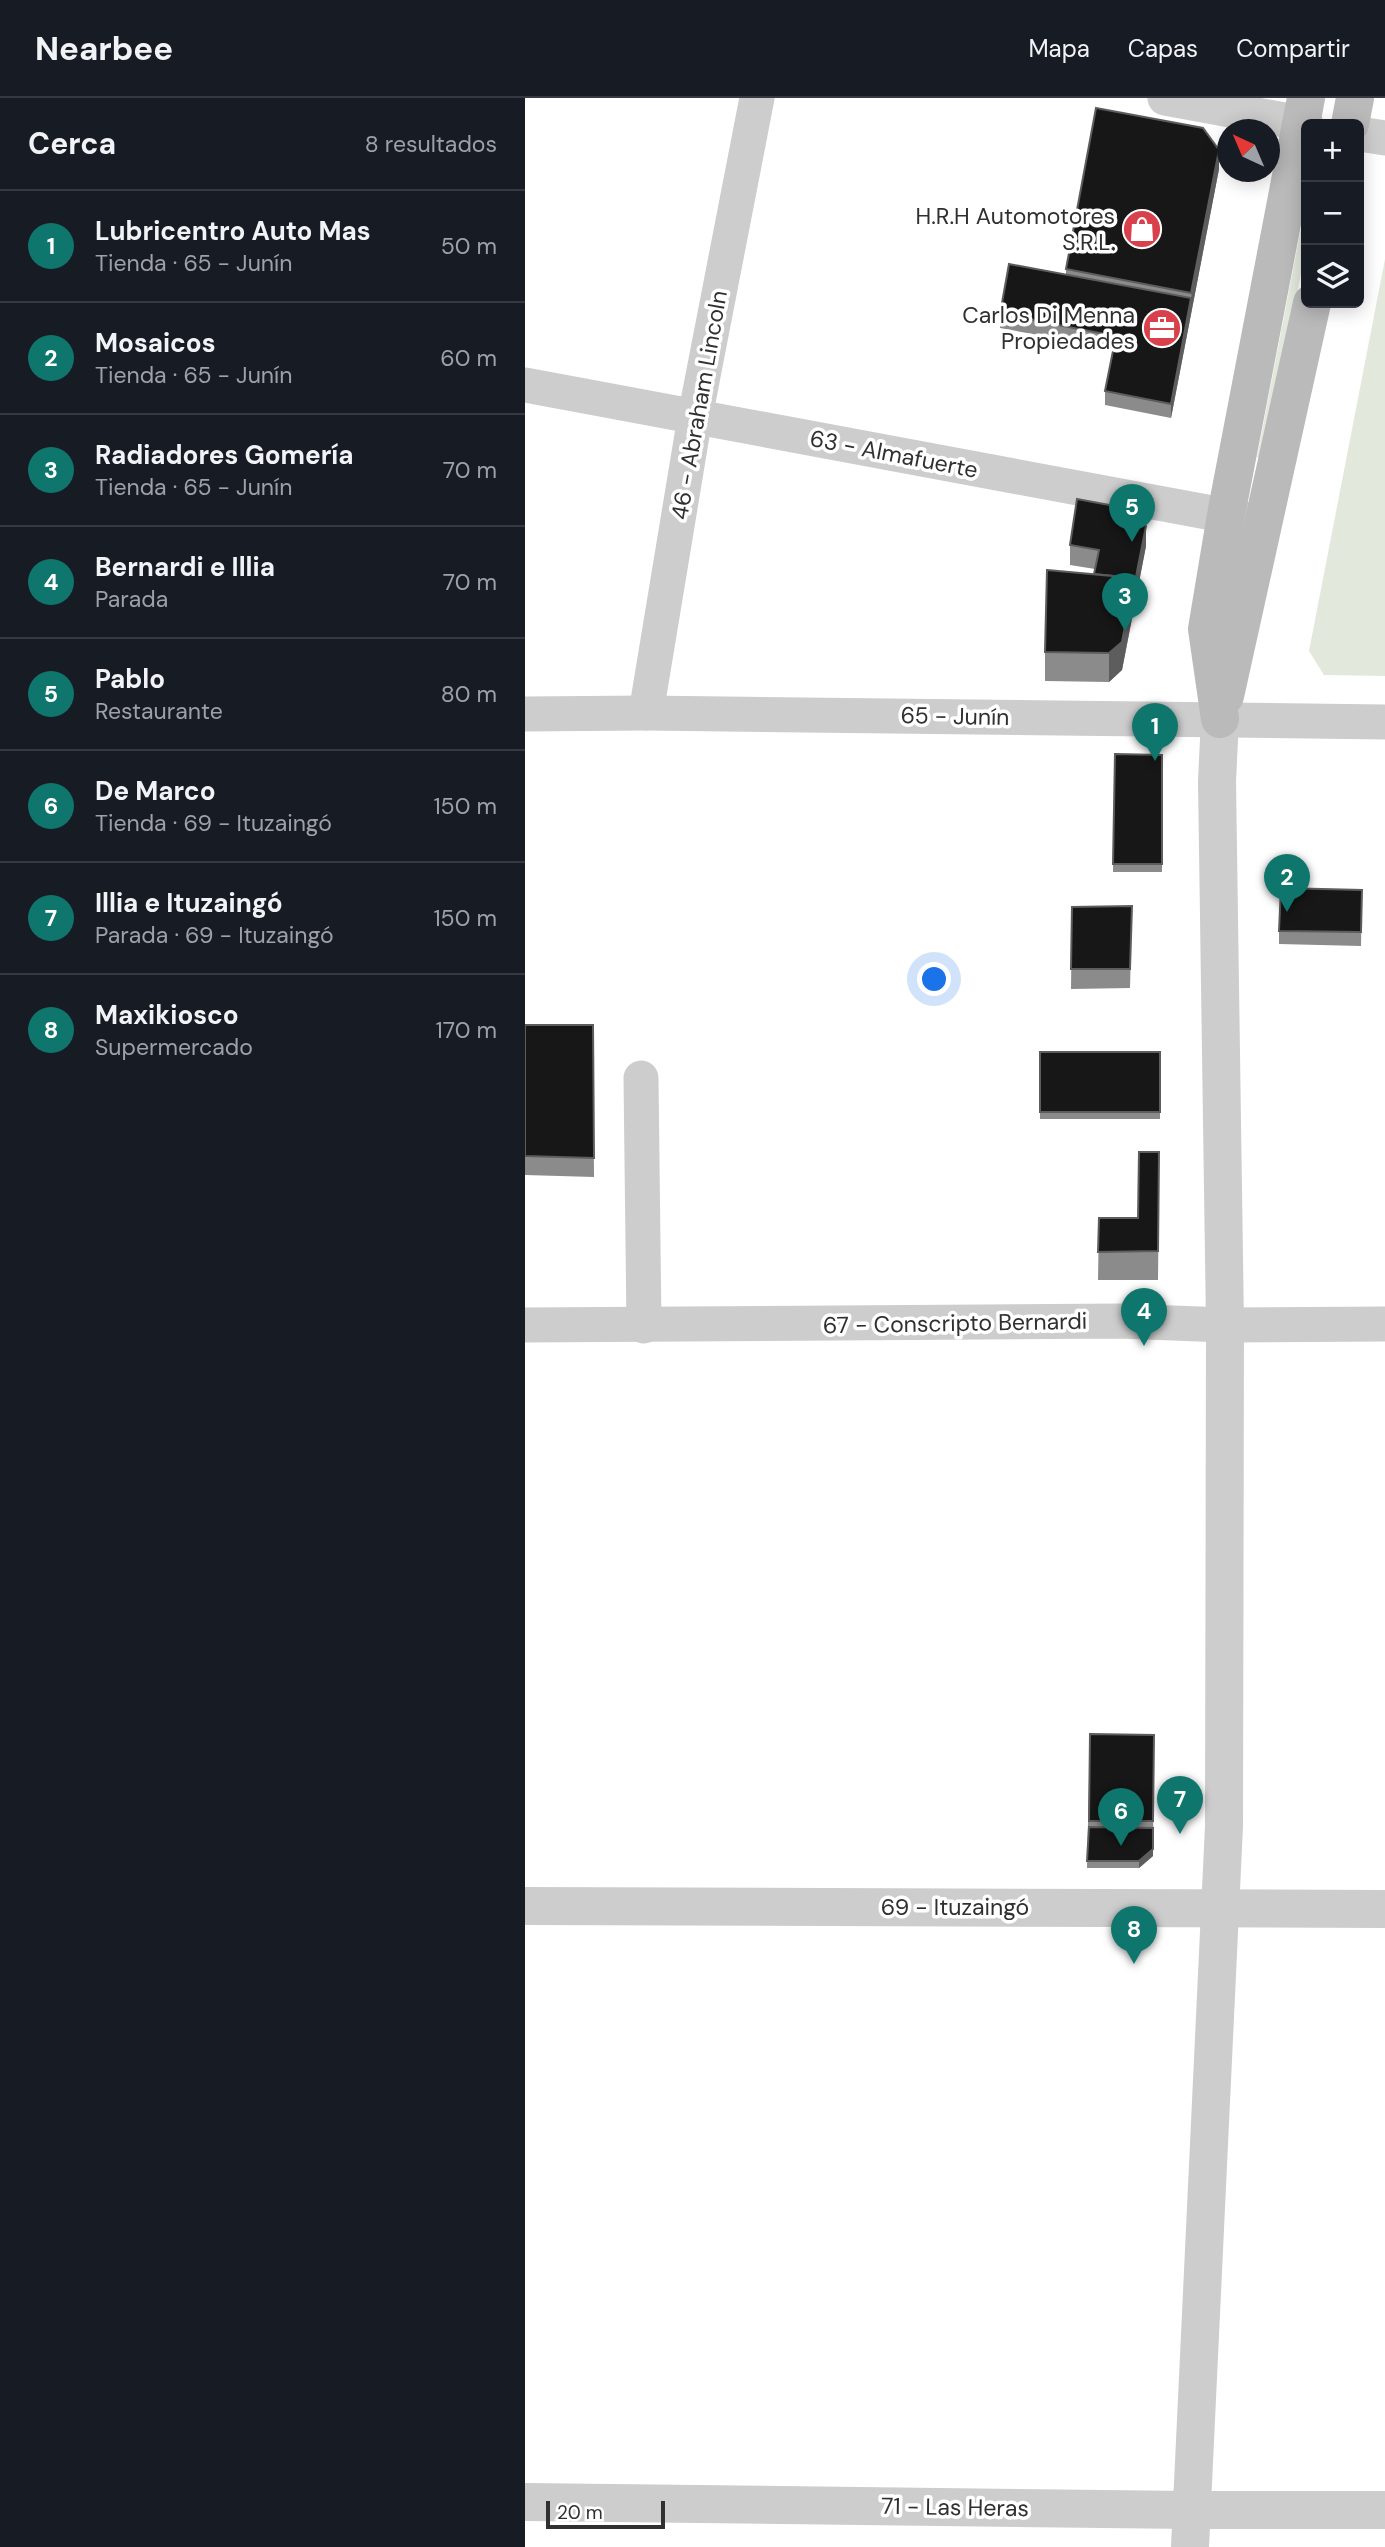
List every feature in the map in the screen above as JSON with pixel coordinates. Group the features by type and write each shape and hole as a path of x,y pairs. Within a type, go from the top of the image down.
{"main road":[{"path":"1351,119 1355,98"},
{"path":"1220,719 1207,629 1226,515 1305,115"},
{"path":"1220,719 1311,308"}],"street":[{"name":"46 - Abraham Lincoln","path":"646,713 695,417 757,98"},
{"path":"1165,98 1305,115"},
{"path":"1364,135 1385,138"},
{"name":"63 - Almafuerte","path":"525,385 1262,522"},
{"name":"65 - Junín","path":"525,714 646,713 1385,722"},
{"path":"1190,2529 1224,1812 1225,1325 1217,781 1220,719"},
{"path":"641,1078 644,1326"},
{"name":"67 - Conscripto Bernardi","path":"525,1325 1108,1321 1225,1325 1385,1324"},
{"name":"69 - Ituzaingó","path":"525,1906 1385,1909"},
{"name":"71 - Las Heras","path":"525,2502 1190,2529 1385,2510"}],"shaded area":[{"path":"1301,228 1301,274 1265,459 1257,457"},
{"path":"1385,259 1385,676 1324,675 1309,651"}],"building":[{"name":"H.R.H Automotores S.R.L.","path":"1096,108 1203,128 1217,147 1217,160 1191,293 1066,269"},
{"path":"1009,264 1191,298 1171,404 1105,391 1116,336 1000,314"},
{"path":"1077,499 1136,510 1146,526 1134,587 1134,578 1094,574 1099,550 1070,545"},
{"path":"1047,570 1134,578 1122,642 1109,653 1045,652"},
{"path":"1115,754 1162,755 1162,864 1113,864"},
{"path":"1281,888 1362,890 1361,932 1279,931"},
{"path":"1132,906 1130,969 1071,969 1072,907"},
{"path":"525,1025 593,1025 594,1158 525,1156"},
{"path":"1040,1052 1160,1052 1160,1112 1040,1112"},
{"path":"1139,1152 1159,1152 1158,1251 1098,1252 1099,1218 1138,1218"},
{"path":"1090,1734 1154,1735 1153,1821 1089,1821"},
{"path":"1089,1827 1153,1828 1153,1849 1139,1861 1087,1861"}],"place":[{"name":"H.R.H Automotores S.R.L.","path":"1142,229"},
{"name":"Carlos Di Menna Propiedades","path":"1162,328"},
{"name":"Pablo","path":"1132,542"},
{"name":"Radiadores Gomería","path":"1125,631"},
{"name":"Lubricentro Auto Mas","path":"1155,761"},
{"name":"Mosaicos","path":"1287,912"},
{"name":"Bernardi e Illia","path":"1144,1346"},
{"name":"Illia e Ituzaingó","path":"1180,1834"},
{"name":"De Marco","path":"1121,1846"},
{"name":"Maxikiosco","path":"1134,1964"}]}
